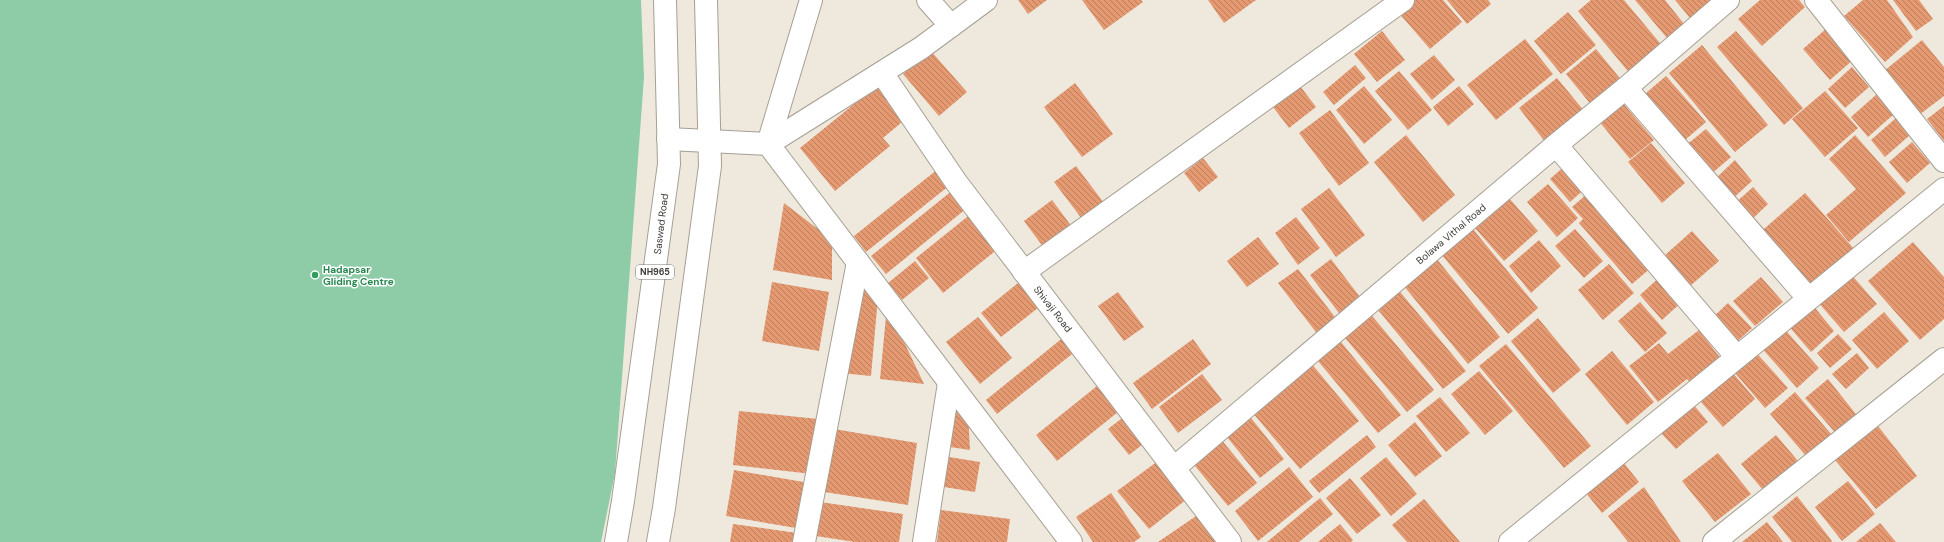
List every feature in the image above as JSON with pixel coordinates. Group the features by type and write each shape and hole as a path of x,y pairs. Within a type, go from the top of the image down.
{"main road":[{"name":"Saswad Road","path":"616,542 623,501 669,164 665,0"},
{"path":"658,542 664,508 710,166 706,0"},
{"path":"768,144 811,0"},
{"path":"928,0 951,26"},
{"path":"668,139 768,144 921,48 986,0"},
{"path":"1024,272 1403,0"},
{"name":"Bolawa Vithal Road","path":"1174,468 1556,145 1626,88 1728,0"},
{"path":"1824,3 1944,161"},
{"name":"Shivaji Road","path":"882,72 956,182 1230,542"},
{"path":"1626,88 1808,298"},
{"path":"768,144 1071,542"},
{"path":"1556,145 1736,356"},
{"path":"1510,542 1736,356 1944,189"},
{"path":"804,542 858,262"},
{"path":"1714,542 1944,359"},
{"path":"924,542 950,383"}],"green space":[{"name":"Hadapsar Gliding Centre","path":"0,0 641,0 644,77 615,473 601,542 0,542"}],"building":[{"path":"1018,0 1047,0 1028,14"},
{"path":"1082,0 1141,0 1143,2 1104,30"},
{"path":"1208,0 1256,0 1224,23"},
{"path":"1413,0 1443,0 1462,22 1430,49 1398,12"},
{"path":"1447,0 1488,0 1491,4 1467,24"},
{"path":"1591,0 1624,0 1664,48 1631,75 1578,11"},
{"path":"1635,0 1665,0 1684,24 1667,38"},
{"path":"1675,0 1722,0 1694,23"},
{"path":"1760,0 1799,0 1805,7 1762,46 1738,19"},
{"path":"1863,0 1887,0 1913,37 1885,62 1844,16"},
{"path":"1893,0 1919,0 1933,19 1916,31"},
{"path":"1568,12 1596,45 1561,74 1534,41"},
{"path":"1827,28 1854,59 1830,80 1803,49"},
{"path":"1382,31 1405,60 1377,82 1354,54"},
{"path":"1736,31 1803,108 1784,125 1717,47"},
{"path":"1525,39 1553,74 1496,120 1467,85"},
{"path":"1922,40 1944,67 1944,96 1919,115 1884,71"},
{"path":"1702,45 1768,125 1735,152 1669,73"},
{"path":"1596,49 1623,82 1593,107 1566,74"},
{"path":"930,50 967,92 939,116 903,74"},
{"path":"1434,55 1455,80 1432,100 1410,74"},
{"path":"1355,65 1366,78 1334,105 1323,92"},
{"path":"1852,67 1869,87 1845,108 1828,89"},
{"path":"1399,71 1432,110 1408,130 1375,91"},
{"path":"1666,76 1706,122 1685,140 1645,94"},
{"path":"1557,78 1585,112 1546,143 1519,108"},
{"path":"1297,82 1316,107 1289,128 1270,103"},
{"path":"880,83 908,117 883,138 890,146 835,191 800,148"},
{"path":"1075,83 1113,134 1082,157 1044,107"},
{"path":"1364,86 1392,120 1364,144 1336,110"},
{"path":"1459,86 1474,104 1448,126 1433,107"},
{"path":"1825,91 1858,128 1825,157 1792,119"},
{"path":"1877,94 1894,114 1868,137 1851,117"},
{"path":"1621,101 1654,140 1630,159 1598,120"},
{"path":"1944,106 1944,141 1927,119"},
{"path":"1330,110 1369,163 1339,186 1299,133"},
{"path":"1896,118 1910,135 1885,157 1871,140"},
{"path":"1706,129 1731,157 1710,175 1685,146"},
{"path":"1406,135 1455,195 1423,222 1374,162"},
{"path":"1855,135 1906,193 1849,242 1826,215 1856,189 1829,159"},
{"path":"1912,142 1930,163 1907,183 1889,162"},
{"path":"1651,143 1685,183 1662,203 1628,162"},
{"path":"1203,158 1218,177 1199,192 1184,173"},
{"path":"1735,160 1752,181 1730,201 1712,182"},
{"path":"1568,163 1588,186 1570,202 1550,179"},
{"path":"1076,166 1107,207 1085,223 1054,182"},
{"path":"938,169 950,185 866,252 854,236"},
{"path":"1548,184 1578,218 1557,237 1527,202"},
{"path":"1753,187 1768,204 1748,223 1733,205"},
{"path":"1329,188 1365,235 1336,257 1301,209"},
{"path":"953,190 967,208 886,274 871,256"},
{"path":"1588,193 1653,266 1632,284 1579,223 1583,219 1572,207"},
{"path":"1805,193 1855,250 1807,292 1757,235"},
{"path":"1509,198 1538,231 1504,261 1475,228"},
{"path":"1052,200 1075,231 1047,252 1024,221"},
{"path":"784,203 832,240 832,280 773,270"},
{"path":"972,213 999,248 943,293 916,258"},
{"path":"1296,217 1320,248 1298,265 1275,233"},
{"path":"1472,228 1538,308 1508,334 1441,254"},
{"path":"1575,229 1603,261 1584,278 1555,246"},
{"path":"1692,231 1719,261 1690,286 1664,256"},
{"path":"1258,237 1279,264 1247,287 1227,261"},
{"path":"1539,240 1561,266 1531,293 1509,266"},
{"path":"1913,242 1944,277 1944,319 1920,340 1868,281"},
{"path":"1436,258 1500,337 1468,364 1403,285"},
{"path":"1331,259 1363,301 1342,317 1310,275"},
{"path":"915,261 929,278 902,300 888,283"},
{"path":"1609,264 1634,293 1603,320 1578,290"},
{"path":"1298,269 1338,321 1319,336 1278,283"},
{"path":"1849,272 1877,304 1844,332 1817,301"},
{"path":"1662,275 1684,300 1662,320 1640,295"},
{"path":"1761,277 1783,302 1755,326 1733,301"},
{"path":"860,278 878,297 871,376 841,373"},
{"path":"1023,279 1043,304 1001,337 981,313"},
{"path":"772,282 829,292 819,351 762,341"},
{"path":"1396,287 1466,371 1443,389 1374,305"},
{"path":"1118,292 1144,327 1124,341 1098,306"},
{"path":"1640,302 1667,333 1645,352 1618,321"},
{"path":"1728,303 1752,328 1732,346 1709,321"},
{"path":"1811,303 1834,331 1811,352 1786,323"},
{"path":"887,306 924,384 880,379"},
{"path":"1368,311 1434,390 1407,412 1341,333"},
{"path":"1884,312 1909,341 1877,369 1852,340"},
{"path":"978,317 1012,358 980,384 946,342"},
{"path":"1538,318 1581,370 1553,393 1511,341"},
{"path":"1781,325 1819,368 1797,388 1758,344"},
{"path":"1699,330 1721,359 1691,383 1687,379 1658,402 1629,366 1659,343 1668,354"},
{"path":"1838,334 1852,349 1830,368 1817,353"},
{"path":"1065,336 1077,350 997,414 986,400"},
{"path":"1336,336 1401,415 1378,433 1313,355"},
{"path":"1193,339 1211,364 1152,409 1133,383"},
{"path":"1506,344 1591,446 1564,468 1479,366"},
{"path":"1752,348 1788,388 1765,408 1730,367"},
{"path":"1612,351 1654,402 1627,425 1585,374"},
{"path":"1857,353 1869,368 1846,389 1832,374"},
{"path":"1311,363 1359,421 1300,469 1252,412"},
{"path":"1479,371 1513,411 1485,435 1451,394"},
{"path":"1733,373 1755,399 1723,427 1701,402"},
{"path":"1202,374 1222,400 1178,433 1159,407"},
{"path":"1828,379 1859,418 1839,437 1805,398"},
{"path":"1097,386 1118,412 1057,461 1036,435"},
{"path":"1795,392 1831,434 1806,456 1770,414"},
{"path":"1440,397 1470,433 1446,452 1416,416"},
{"path":"951,404 968,413 970,450 943,446"},
{"path":"1693,404 1708,422 1676,449 1660,432"},
{"path":"739,411 818,419 812,474 733,465"},
{"path":"1247,413 1284,459 1260,478 1223,432"},
{"path":"1126,415 1147,441 1129,455 1108,429"},
{"path":"1415,422 1442,456 1415,477 1388,445"},
{"path":"1878,426 1917,476 1876,509 1835,460"},
{"path":"828,428 917,443 908,505 818,491"},
{"path":"1367,435 1376,447 1319,493 1309,481"},
{"path":"1776,435 1798,461 1763,490 1741,464"},
{"path":"1220,438 1257,483 1228,506 1191,461"},
{"path":"1718,453 1751,494 1715,522 1682,481"},
{"path":"943,456 980,462 975,492 938,486"},
{"path":"1386,457 1417,494 1391,516 1360,478"},
{"path":"1620,458 1639,482 1602,513 1582,488"},
{"path":"1158,461 1187,499 1149,529 1117,491"},
{"path":"1289,467 1313,497 1258,541 1235,511"},
{"path":"734,470 809,483 802,529 726,516"},
{"path":"1350,478 1381,515 1357,534 1326,498"},
{"path":"1848,481 1875,514 1842,541 1815,507"},
{"path":"1644,487 1681,542 1628,542 1608,516"},
{"path":"1111,493 1141,537 1134,542 1093,542 1076,517"},
{"path":"1797,496 1832,541 1831,542 1792,542 1772,517"},
{"path":"1320,498 1333,514 1299,542 1267,542"},
{"path":"1424,499 1460,542 1407,542 1392,525"},
{"path":"820,502 903,514 899,542 855,542 816,536"},
{"path":"941,510 1010,519 1007,542 937,542"},
{"path":"1202,512 1223,542 1158,542"},
{"path":"1767,522 1783,542 1742,542"},
{"path":"1880,523 1896,542 1856,542"},
{"path":"733,524 797,533 796,542 730,542"},
{"path":"1340,524 1353,540 1351,542 1318,542"}],"place":[{"name":"Hadapsar Gliding Centre","path":"315,275"}]}
